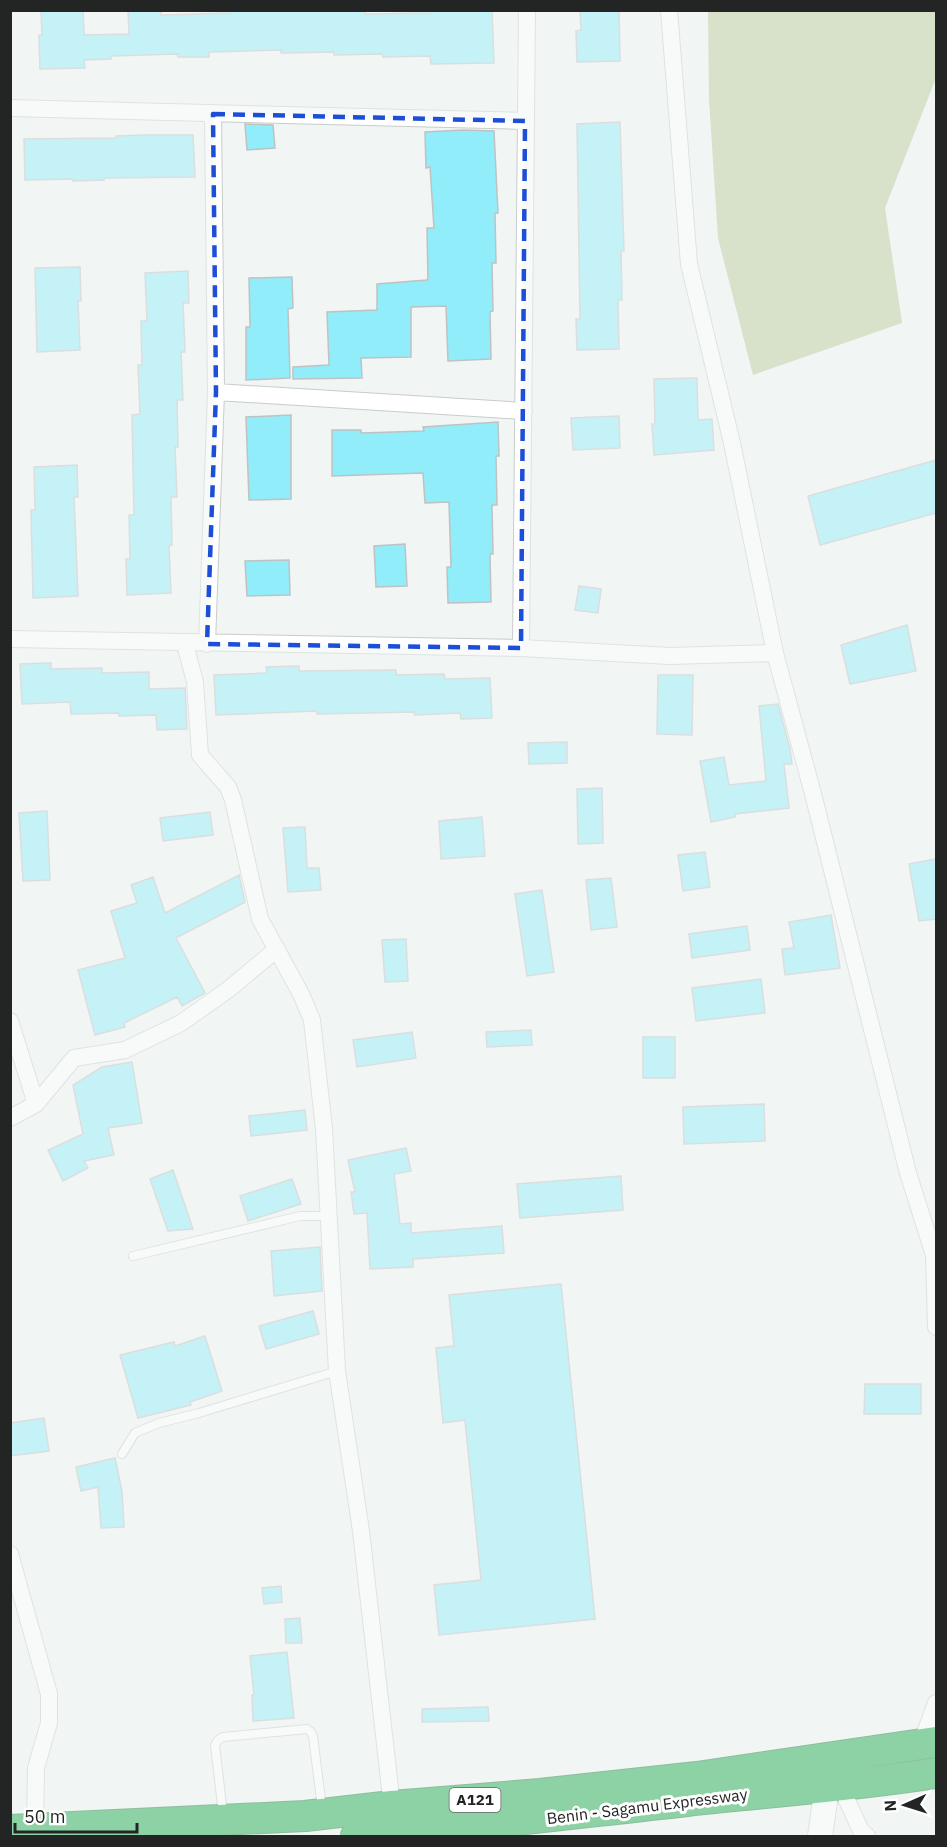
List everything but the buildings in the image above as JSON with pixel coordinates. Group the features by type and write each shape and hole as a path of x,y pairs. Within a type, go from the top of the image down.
{"highway":[{"name":"A121","path":"831,1777 929,1743"},
{"name":"A121","path":"356,1836 551,1793 697,1777 831,1777 936,1773"},
{"name":"A121","path":"23,1829 224,1820 401,1825"}],"street":[{"path":"521,648 527,10"},
{"path":"669,10 689,264 732,443 775,653 908,1173 934,1255 936,1327"},
{"path":"10,108 525,121"},
{"path":"207,644 216,392 213,114"},
{"path":"216,392 524,411"},
{"path":"10,639 185,644 521,648 670,656 775,653"},
{"path":"185,644 195,682 200,755 228,787 260,919 312,1020 324,1129 337,1371 401,1825"},
{"path":"10,1118 36,1104 74,1059 125,1050 181,1023 229,989 277,949"},
{"path":"10,1021 36,1104"},
{"path":"10,1554 49,1694 49,1724 36,1768 23,1829"},
{"path":"929,1743 936,1703"},
{"path":"820,1836 831,1777"},
{"path":"831,1777 861,1831 867,1836"}],"lane":[{"path":"133,1256 300,1216 330,1216"},
{"path":"122,1454 135,1433 159,1423 337,1371"},
{"path":"224,1820 215,1745 218,1740 222,1737 307,1728 313,1736 311,1822"}],"highlighted area":[{"path":"213,114 525,121 521,648 207,644 216,392"}],"green space":[{"path":"708,11 936,11 936,78 885,208 902,323 753,375 718,238 709,99"}]}
